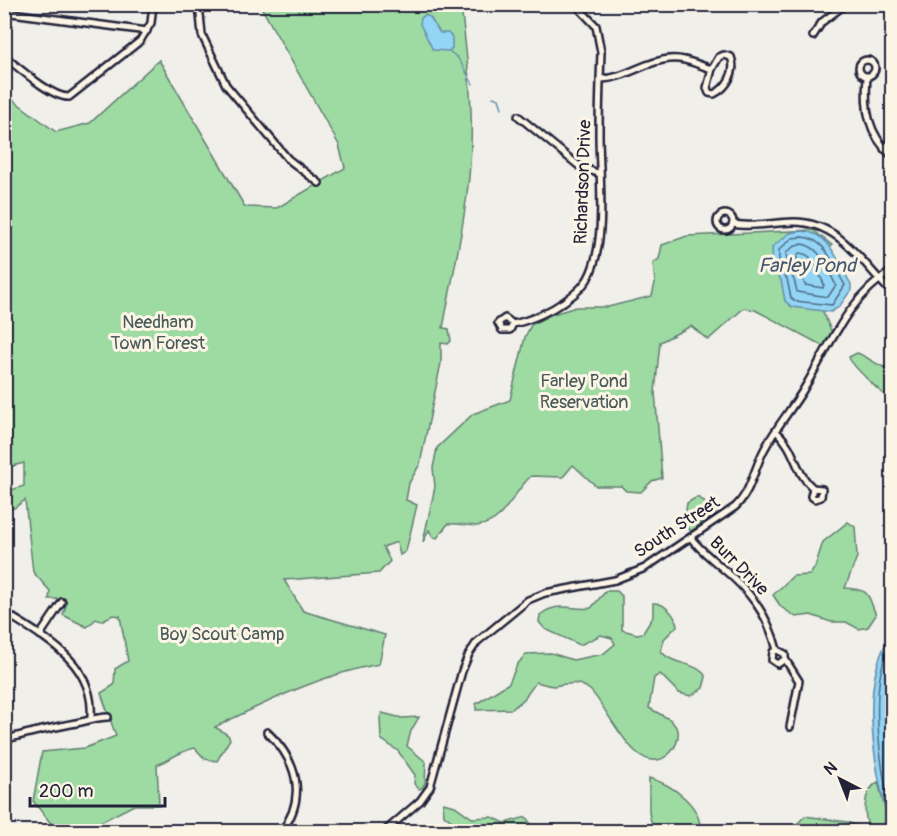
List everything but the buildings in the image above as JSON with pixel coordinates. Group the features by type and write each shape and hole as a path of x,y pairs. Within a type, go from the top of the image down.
{"street":[{"path":"4,56 61,98 69,97 129,52 151,23 153,4"},
{"path":"199,4 202,34 226,85 288,159 319,183"},
{"name":"Richardson Drive","path":"513,324 562,302 585,282 591,272 598,240 601,52 596,27 575,4"},
{"path":"813,36 822,22 846,4"},
{"path":"6,14 147,31"},
{"path":"724,55 731,57 733,70 727,83 714,94 709,93 707,88 712,69 719,57 724,55"},
{"path":"600,79 618,77 669,59 695,63 712,69"},
{"path":"867,77 868,121 874,136 892,156"},
{"path":"518,116 579,166 600,174"},
{"path":"884,149 892,141"},
{"path":"733,224 798,222 825,227 864,260 892,293"},
{"name":"South Street","path":"384,831 420,801 430,787 462,670 468,654 477,642 528,600 545,593 628,575 645,568 691,538 743,499 765,448 849,311 879,279 892,271"},
{"path":"776,431 789,445 801,475 813,488"},
{"name":"Burr Drive","path":"691,538 753,597 764,613 777,650 785,654 785,659 778,664 772,660 771,656 777,650"},
{"path":"40,635 62,602"},
{"path":"4,612 61,649 76,665 87,690 92,717"},
{"path":"785,659 799,681 790,727"},
{"path":"4,740 50,727 84,722 92,717 108,717"},
{"path":"267,732 290,759 296,778 295,803 288,823 281,831"}],"green space":[{"name":"Needham Town Forest","path":"260,5 461,5 471,111 470,169 443,328 449,329 451,341 448,344 441,343 441,363 420,464 409,483 406,500 417,505 406,551 400,555 397,542 383,547 390,561 379,573 284,580 303,611 385,635 379,664 315,682 215,727 228,735 230,739 217,761 205,759 195,748 157,765 159,805 134,805 83,831 57,831 33,801 42,752 85,748 116,736 101,693 114,685 115,669 128,661 120,616 113,615 101,621 96,619 87,627 63,615 66,605 58,599 49,599 50,591 33,572 25,500 14,508 5,510 5,492 24,486 24,463 5,468 5,94 56,132 90,123 159,60 245,207 277,208 345,168 339,145"},
{"name":"Farley Pond Reservation","path":"813,230 832,245 827,251 820,305 832,333 825,347 755,310 744,308 708,340 691,326 660,342 655,392 662,478 652,481 641,492 626,491 621,486 596,486 573,465 563,477 531,476 501,513 487,524 477,526 448,524 437,538 433,537 429,530 423,542 435,487 433,468 437,448 473,414 510,400 525,337 531,325 550,315 576,307 608,307 652,296 655,283 653,263 659,259 662,245 687,236"},
{"path":"857,353 883,367 892,369 892,400 851,361 849,357"},
{"path":"697,497 704,501 705,515 702,522 691,531 684,524 687,503"},
{"path":"848,522 855,527 857,557 845,588 860,590 867,594 876,615 868,627 859,629 846,622 831,622 811,615 796,617 781,607 773,595 793,576 810,575 823,542"},
{"path":"606,591 617,591 622,596 622,630 637,634 643,633 653,617 653,603 669,610 677,626 664,639 661,651 671,659 697,668 706,677 703,688 691,696 679,693 660,674 654,678 649,708 671,720 678,730 677,742 673,749 659,760 647,759 636,752 590,690 581,685 552,686 536,682 524,699 512,709 476,710 476,704 509,683 517,665 526,654 551,653 573,660 603,654 615,644 612,638 601,635 580,645 545,629 539,622 540,615 554,608 591,608"},
{"path":"382,713 402,718 419,717 411,731 407,746 426,762 425,783 422,788 419,789 414,784 415,775 398,751 381,739 380,718"},
{"path":"649,778 667,785 691,804 699,822 700,831 653,829 649,813"},
{"path":"878,782 891,831 870,831 868,825 865,804 869,791"},
{"path":"443,803 455,806 472,818 492,817 505,823 526,817 535,830 465,831 444,815"},
{"path":"805,816 847,822 858,826 854,831 790,831"}],"water":[{"path":"425,15 430,17 440,33 448,33 452,37 452,48 449,51 433,50 420,24 421,18"},
{"name":"Farley Pond","path":"802,231 812,233 827,243 851,284 851,290 839,307 831,312 792,307 785,301 781,280 773,268 772,247 790,233"},
{"path":"892,634 891,832 875,758 872,703 881,654"}],"waterway":[{"path":"449,51 458,58 473,84"},
{"path":"493,97 499,99 502,108"}],"park label":[{"name":"Boy Scout Camp","path":"222,634"}]}
